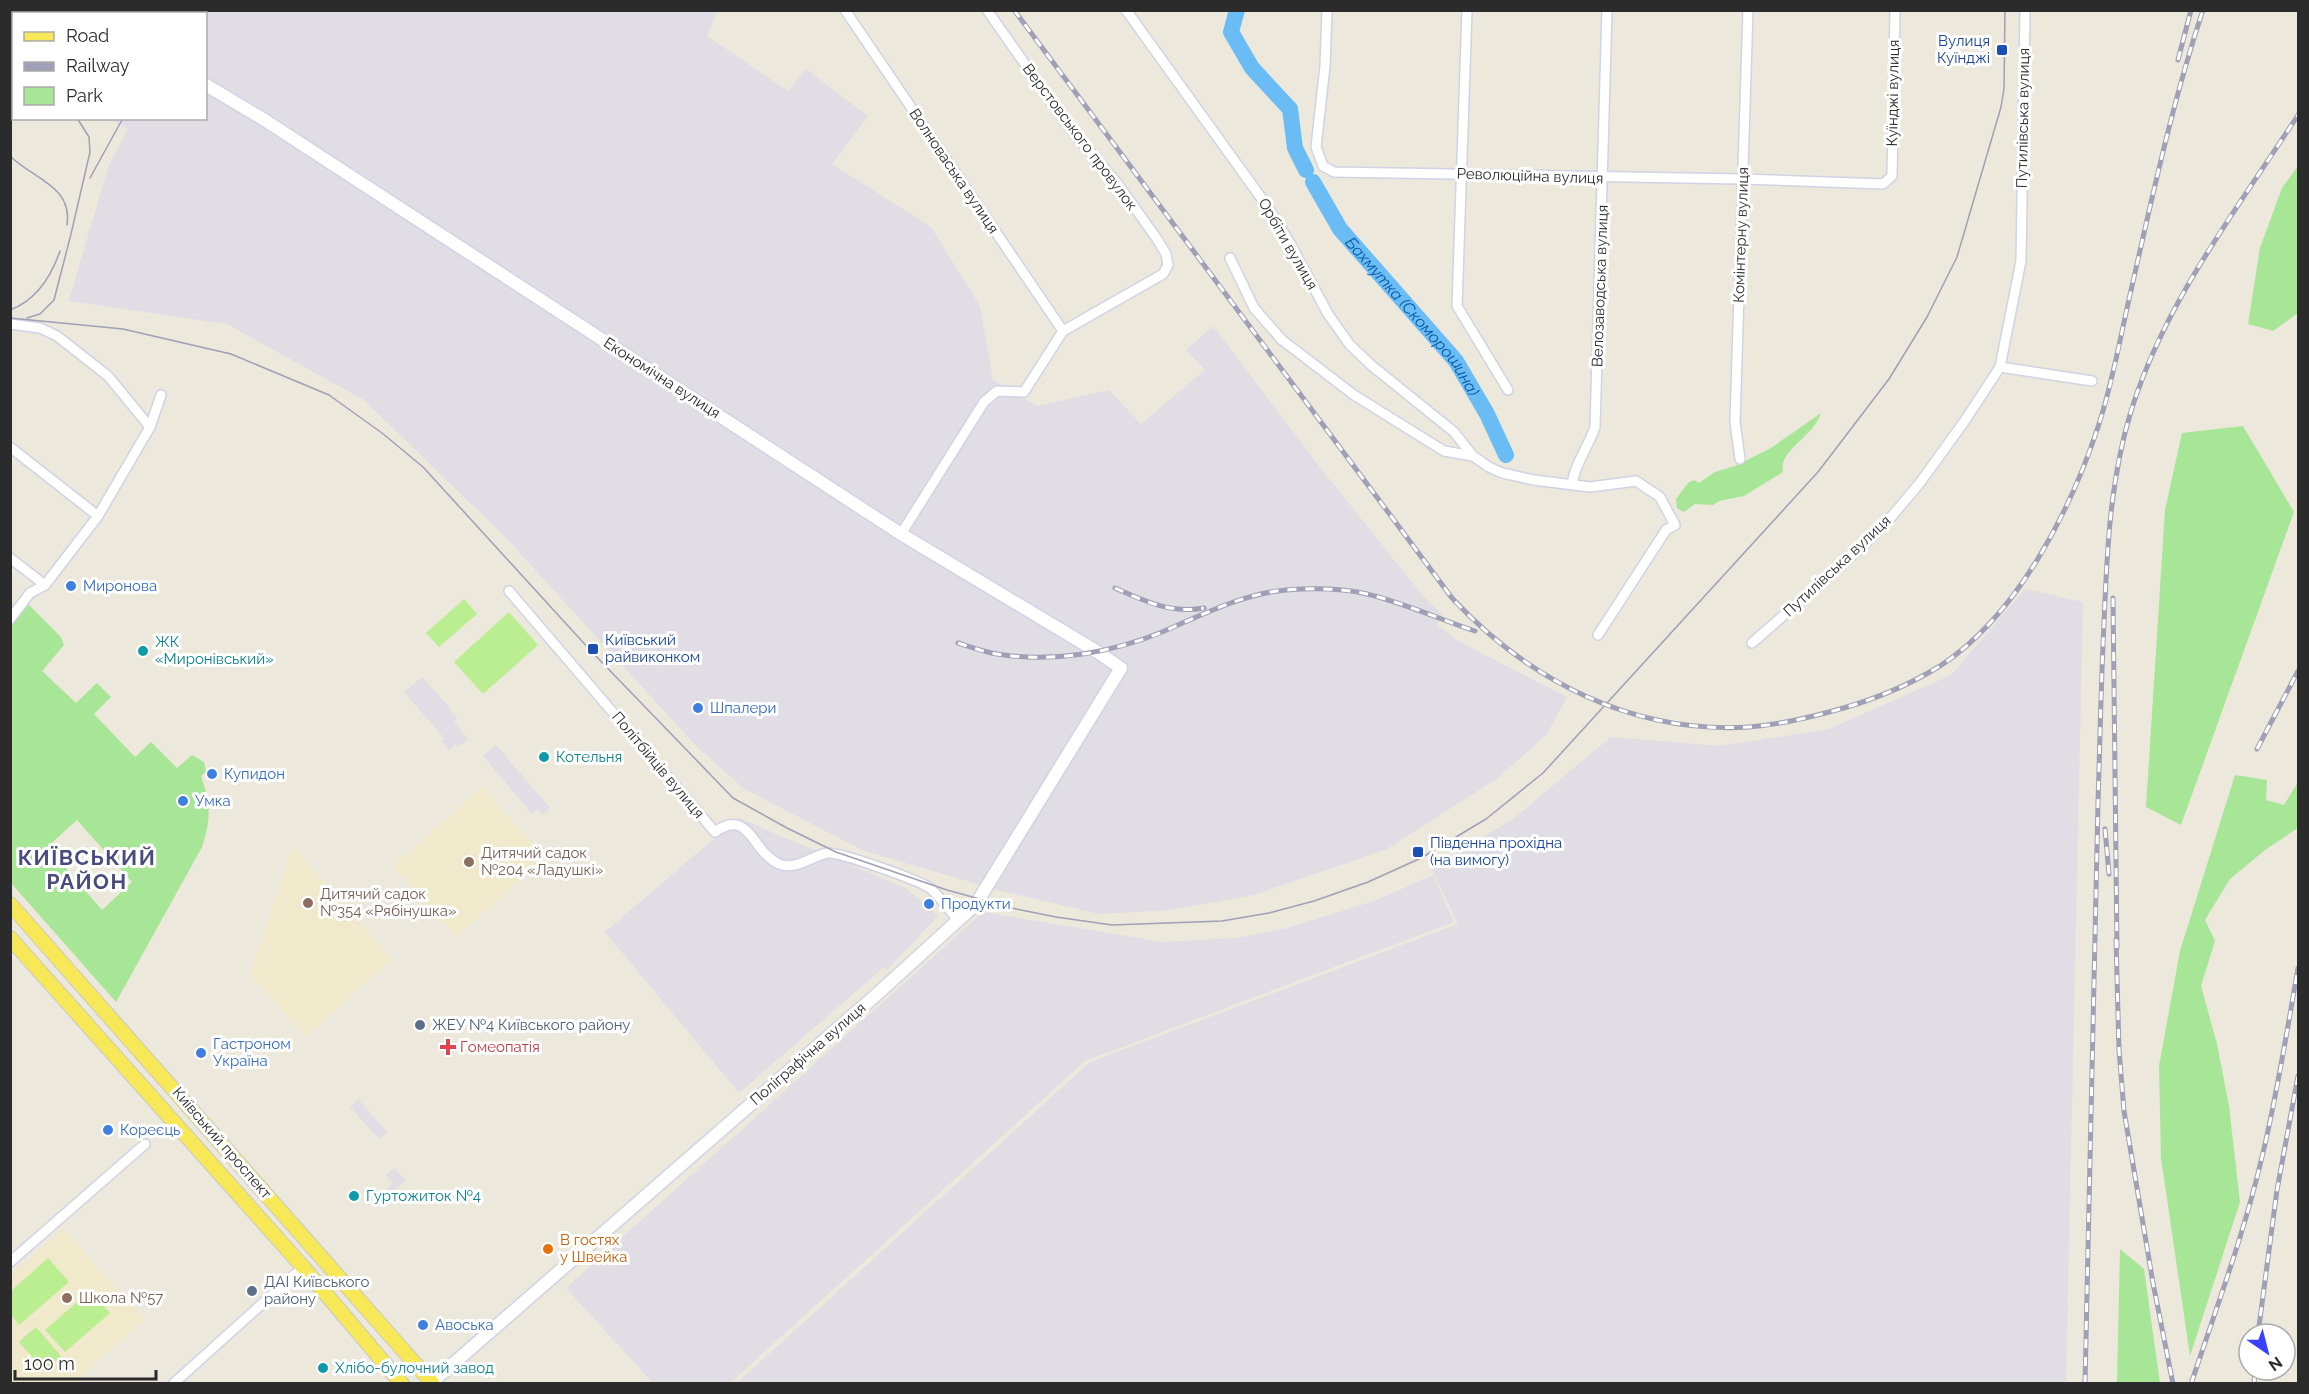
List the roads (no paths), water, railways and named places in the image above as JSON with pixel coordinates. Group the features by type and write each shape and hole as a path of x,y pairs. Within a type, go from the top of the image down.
{"main road":[{"name":"Київський проспект","path":"10,904 432,1383"},
{"name":"Київський проспект","path":"10,938 402,1383"}],"street":[{"name":"Волноваська вулиця","path":"845,10 1063,331"},
{"name":"Верстовського провулок","path":"987,10 1072,131 1124,193 1161,246 1168,265 1163,274 1063,331"},
{"name":"Орбіти вулиця","path":"1126,10 1267,206 1328,314 1350,345 1371,365 1454,432 1473,456"},
{"name":"Революційна вулиця","path":"1327,10 1325,66 1316,147 1323,166 1334,172 1743,179 1883,184 1892,176"},
{"path":"1467,10 1458,306 1508,390"},
{"name":"Велозаводська вулиця","path":"1572,484 1576,464 1592,438 1595,427 1608,10"},
{"name":"Комінтерну вулиця","path":"1740,459 1736,422 1748,10"},
{"name":"Куїнджі вулиця","path":"1892,176 1895,10"},
{"name":"Путилівська вулиця","path":"1752,643 1862,548 1892,516 1919,484 1964,422 2000,367 2021,261 2025,10"},
{"name":"Економічна вулиця","path":"207,86 263,119 902,534 1121,668"},
{"path":"1230,258 1254,308 1282,340 1354,395 1444,451 1473,456 1502,473 1590,487 1636,481 1660,497 1675,525 1666,530 1598,635"},
{"path":"10,324 40,328 57,336 108,376 150,427"},
{"path":"902,534 984,402 998,391 1024,392 1063,331"},
{"path":"2000,367 2092,381"},
{"path":"10,619 30,593 45,585 98,516 150,427 161,395"},
{"path":"10,447 98,516"},
{"path":"10,558 45,585"},
{"name":"Політбійців вулиця","path":"509,591 715,832 727,824 743,827 776,863 784,865 793,865 830,852 924,884 958,920"},
{"name":"Поліграфічна вулиця","path":"432,1383 866,1004 976,904 1121,668"},
{"path":"10,1262 145,1144"},
{"path":"173,1383 303,1268"}],"waterway":[{"name":"Бахмутка (Скоморошина)","path":"1237,10 1231,32 1252,68 1290,109 1295,148 1306,170"},
{"name":"Бахмутка (Скоморошина)","path":"1313,182 1340,229 1456,361 1487,414 1506,455"}],"tram line":[{"path":"10,318 123,329 231,354 329,395 382,433 423,467 591,651 733,798 787,828 836,852 947,890 1016,909 1112,925 1222,921 1269,913 1314,901 1368,882 1421,858 1486,819 1543,773 1818,472 1889,379 1927,317 1957,257 2001,107 2004,89 2005,10"},
{"path":"27,318 40,314 54,300 90,152 89,137 78,120"},
{"path":"90,178 122,120"},
{"path":"10,156 58,192 64,201 67,225"},
{"path":"10,310 20,306 42,286 60,251"}],"railway":[{"path":"1014,10 1452,598 1482,628 1515,654 1549,677 1586,696 1624,711 1664,721 1706,727 1749,727 1809,717 1872,699 1914,681 1940,666 1968,645 1993,620 2016,591 2056,527 2098,427 2164,147 2203,10"},
{"path":"2178,60 2191,10"},
{"path":"2085,1384 2101,690 2107,568 2114,488 2132,408 2146,368 2164,330 2205,256 2298,115"},
{"path":"1115,588 1147,602 1169,608 1204,608"},
{"path":"958,643 992,653 1018,656 1060,657 1102,651 1143,639 1222,606 1254,596 1270,592 1306,589 1367,594 1408,606 1475,631"},
{"path":"2113,598 2117,948"},
{"path":"2257,749 2298,671"},
{"path":"2105,829 2109,874"},
{"path":"2116,939 2119,1050 2124,1111 2153,1283 2173,1384"},
{"path":"2191,1384 2255,1186 2282,1063 2298,968"},
{"path":"2260,1322 2277,1190 2298,1076"}],"place":[{"name":"Вулиця Куїнджі","path":"2002,50"},
{"name":"Миронова","path":"71,586"},
{"name":"Київський райвиконком","path":"593,649"},
{"name":"ЖК «Миронівський»","path":"143,651"},
{"name":"Шпалери","path":"698,708"},
{"name":"Котельня","path":"544,757"},
{"name":"Купидон","path":"212,774"},
{"name":"Умка","path":"183,801"},
{"name":"Південна прохідна (на вимогу)","path":"1418,852"},
{"name":"Дитячий садок №204 «Ладушкі»","path":"469,862"},
{"name":"Дитячий садок №354 «Рябінушка»","path":"308,903"},
{"name":"Продукти","path":"929,904"},
{"name":"ЖЕУ №4 Київського району","path":"420,1025"},
{"name":"Гомеопатія","path":"448,1047"},
{"name":"Гастроном Україна","path":"201,1053"},
{"name":"Кореєць","path":"108,1130"},
{"name":"Гуртожиток №4","path":"354,1196"},
{"name":"В гостях у Швейка","path":"548,1249"},
{"name":"ДАІ Київського району","path":"252,1291"},
{"name":"Школа №57","path":"67,1298"},
{"name":"Авоська","path":"423,1325"},
{"name":"Хлібо-булочний завод","path":"323,1368"}],"district":[{"name":"КИЇВСЬКИЙ РАЙОН","path":"87,869"}]}
